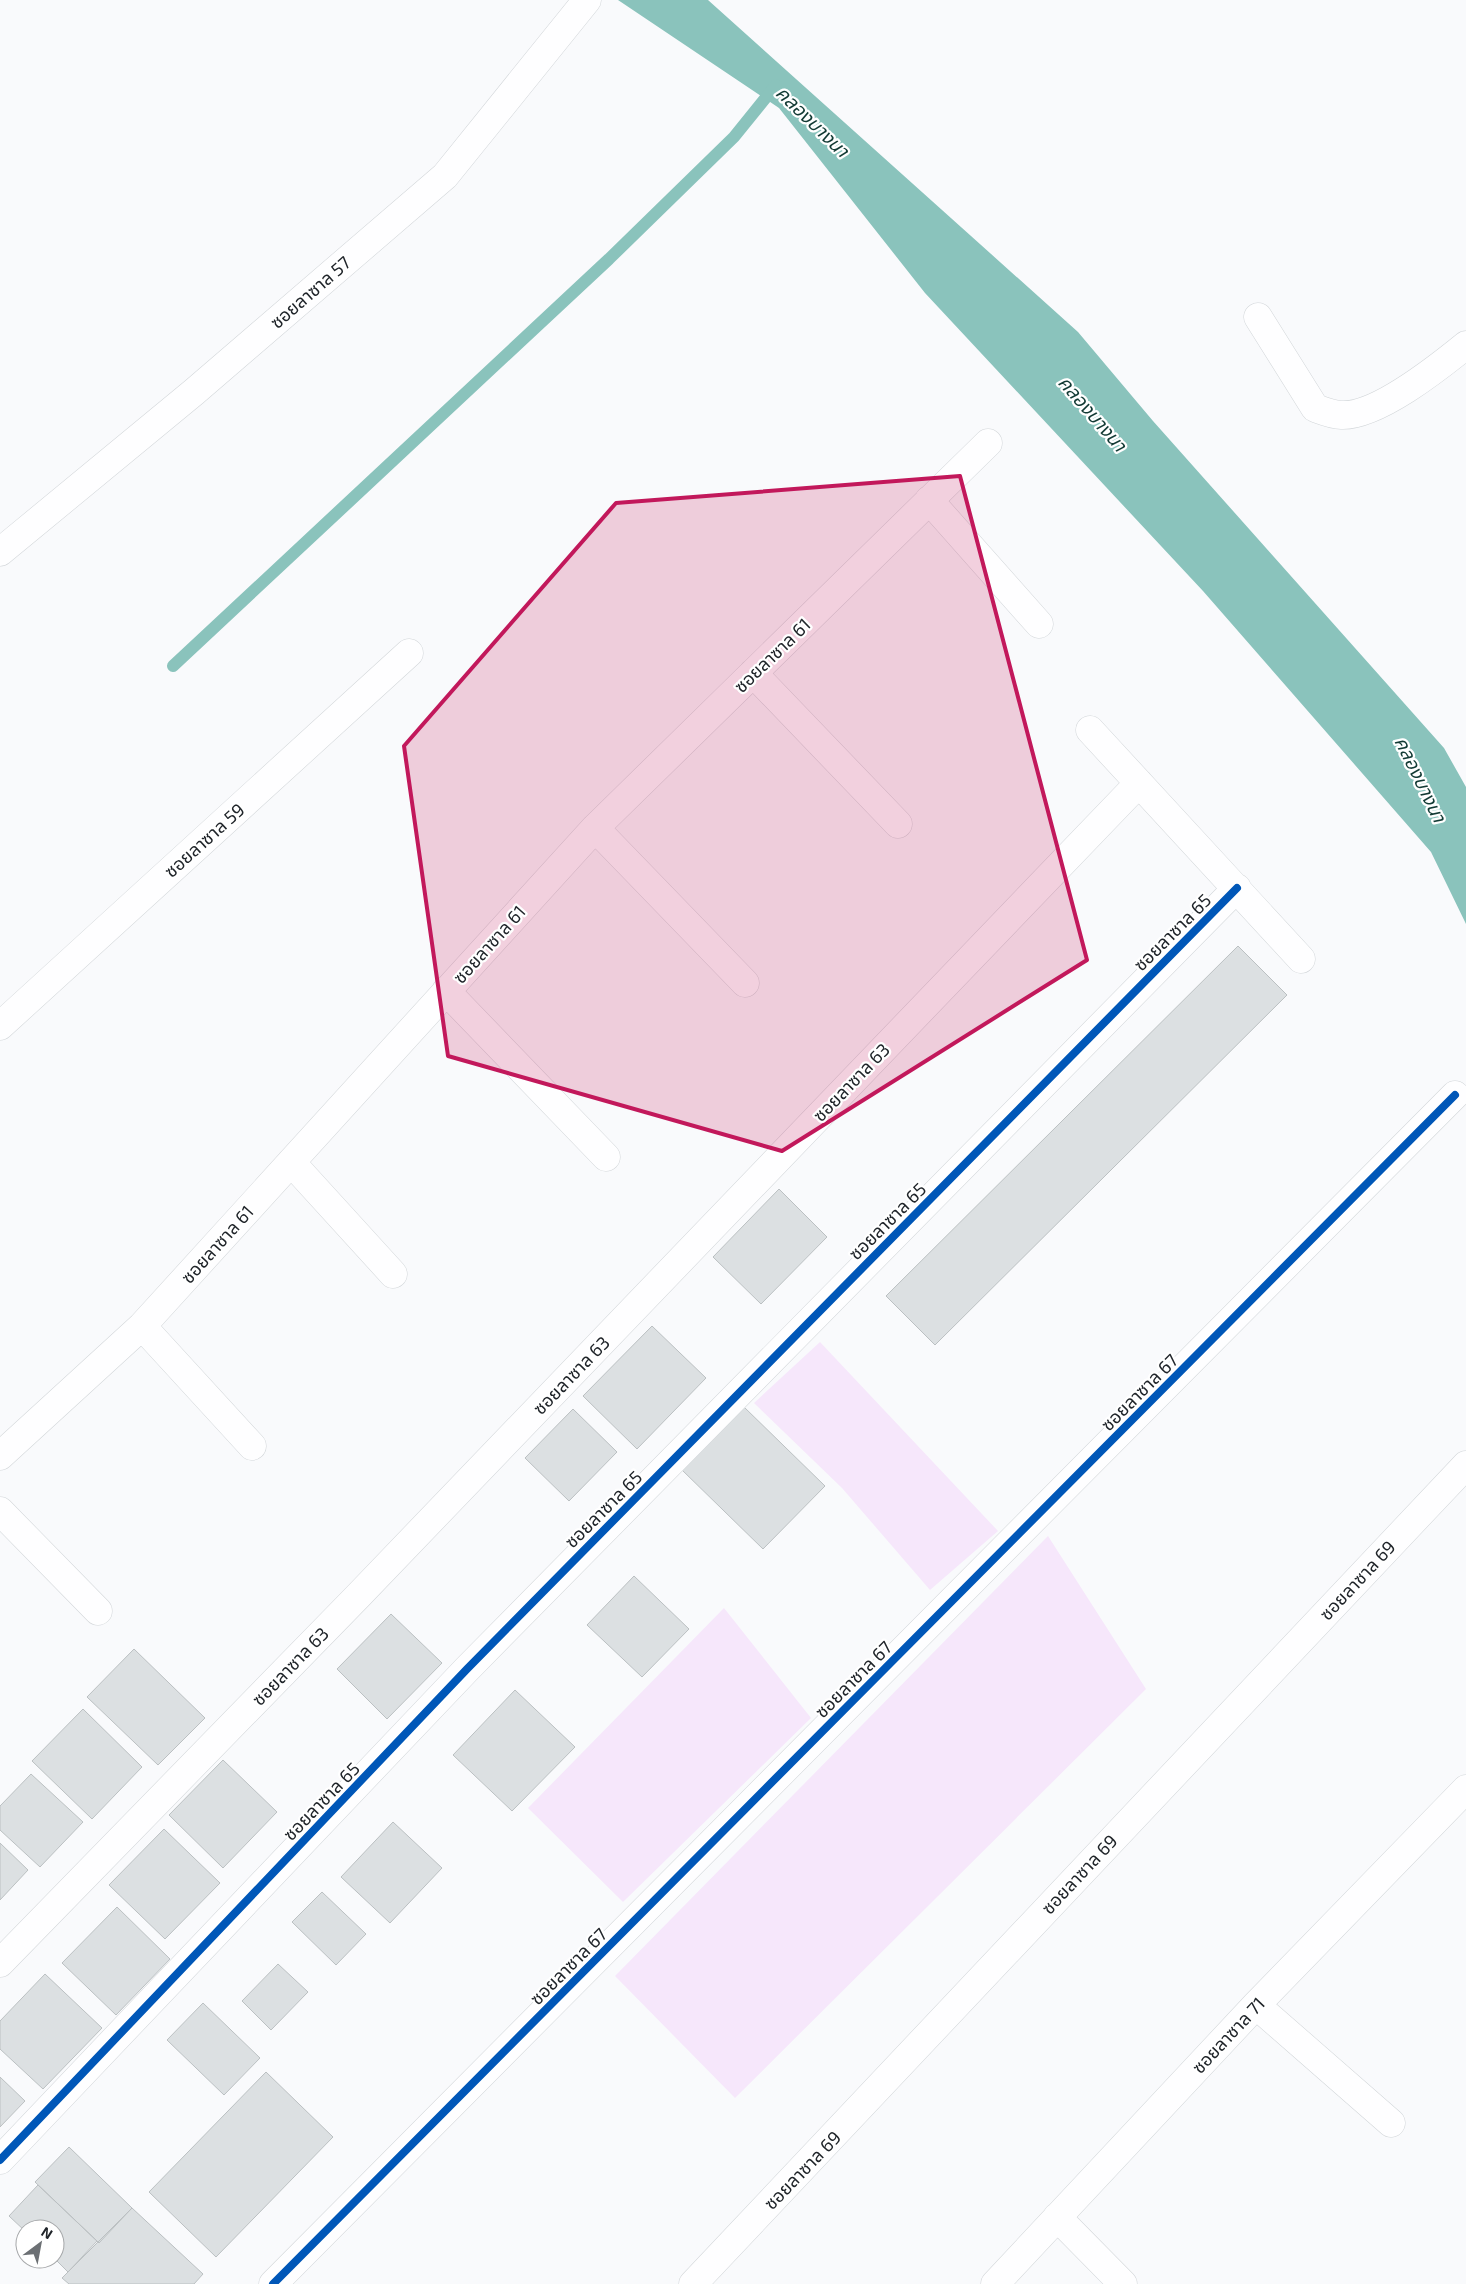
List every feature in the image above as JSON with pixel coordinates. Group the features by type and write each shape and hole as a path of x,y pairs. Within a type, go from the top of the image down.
{"street":[{"name":"ซอยลาซาล 57","path":"0,552 194,392 445,176 587,0"},
{"path":"1258,317 1315,408 1340,415 1360,413 1426,378 1466,345"},
{"name":"ซอยลาซาล 61","path":"0,1456 142,1326 595,828 988,442"},
{"path":"929,500 1039,624"},
{"name":"ซอยลาซาล 59","path":"0,1026 409,653"},
{"path":"753,673 898,824"},
{"path":"1090,730 1301,959"},
{"name":"ซอยลาซาล 63","path":"0,1963 365,1589 1138,783"},
{"path":"595,828 745,983"},
{"name":"ซอยลาซาล 65","path":"0,2160 467,1669 1236,888"},
{"path":"446,991 606,1157"},
{"name":"ซอยลาซาล 67","path":"273,2284 1455,1095"},
{"path":"291,1162 393,1274"},
{"path":"142,1326 252,1446"},
{"name":"ซอยลาซาล 69","path":"693,2284 1466,1465"},
{"path":"0,1510 98,1611"},
{"name":"ซอยลาซาล 71","path":"995,2284 1256,2005 1466,1789"},
{"path":"1256,2005 1391,2123"},
{"path":"1057,2217 1123,2284"}],"highlighted area":[{"path":"960,476 1087,960 782,1151 448,1056 404,746 616,503"}],"shaded area":[{"path":"820,1342 998,1531 930,1590 842,1488 754,1403"},
{"path":"1048,1536 1146,1689 735,2098 615,1976"},
{"path":"724,1608 811,1718 623,1902 528,1808"}],"water":[{"name":"คลองบางนา","path":"618,0 708,0 1078,332 1153,421 1444,748 1466,787 1466,924 1431,852 1203,591 925,293 779,108"}],"building":[{"path":"1238,946 1287,995 935,1345 886,1296"},
{"path":"779,1189 827,1237 761,1304 713,1257"},
{"path":"652,1326 706,1378 637,1449 583,1396"},
{"path":"744,1407 825,1486 763,1549 682,1470"},
{"path":"573,1409 617,1452 569,1501 525,1458"},
{"path":"634,1576 689,1629 642,1677 587,1625"},
{"path":"391,1614 442,1663 387,1719 337,1669"},
{"path":"134,1649 205,1718 158,1765 87,1697"},
{"path":"515,1690 575,1747 512,1811 453,1755"},
{"path":"83,1709 142,1767 92,1819 32,1761"},
{"path":"223,1760 277,1812 223,1868 169,1815"},
{"path":"31,1774 83,1822 40,1867 0,1830 0,1806"},
{"path":"393,1822 442,1868 390,1923 341,1877"},
{"path":"164,1829 220,1883 165,1939 109,1885"},
{"path":"0,1843 28,1870 0,1900"},
{"path":"322,1892 366,1934 336,1965 292,1922"},
{"path":"117,1907 170,1959 116,2015 62,1963"},
{"path":"278,1964 308,1992 271,2030 242,2001"},
{"path":"45,1974 102,2028 43,2089 0,2049 0,2021"},
{"path":"203,2003 260,2058 224,2095 167,2040"},
{"path":"266,2072 333,2137 216,2257 149,2192"},
{"path":"0,2077 25,2101 0,2127"},
{"path":"69,2147 132,2208 99,2243 35,2182"},
{"path":"38,2185 97,2241 68,2272 65,2269 65,2219 15,2219 15,2222 9,2216"},
{"path":"132,2208 203,2274 194,2284 69,2284 62,2278"}],"waterway":[{"name":"คลองบางนา","path":"173,666 609,259 734,137 776,85"}],"cycle path":[{"path":"0,2160 467,1669 1237,888"},
{"path":"273,2284 1455,1095"}]}
